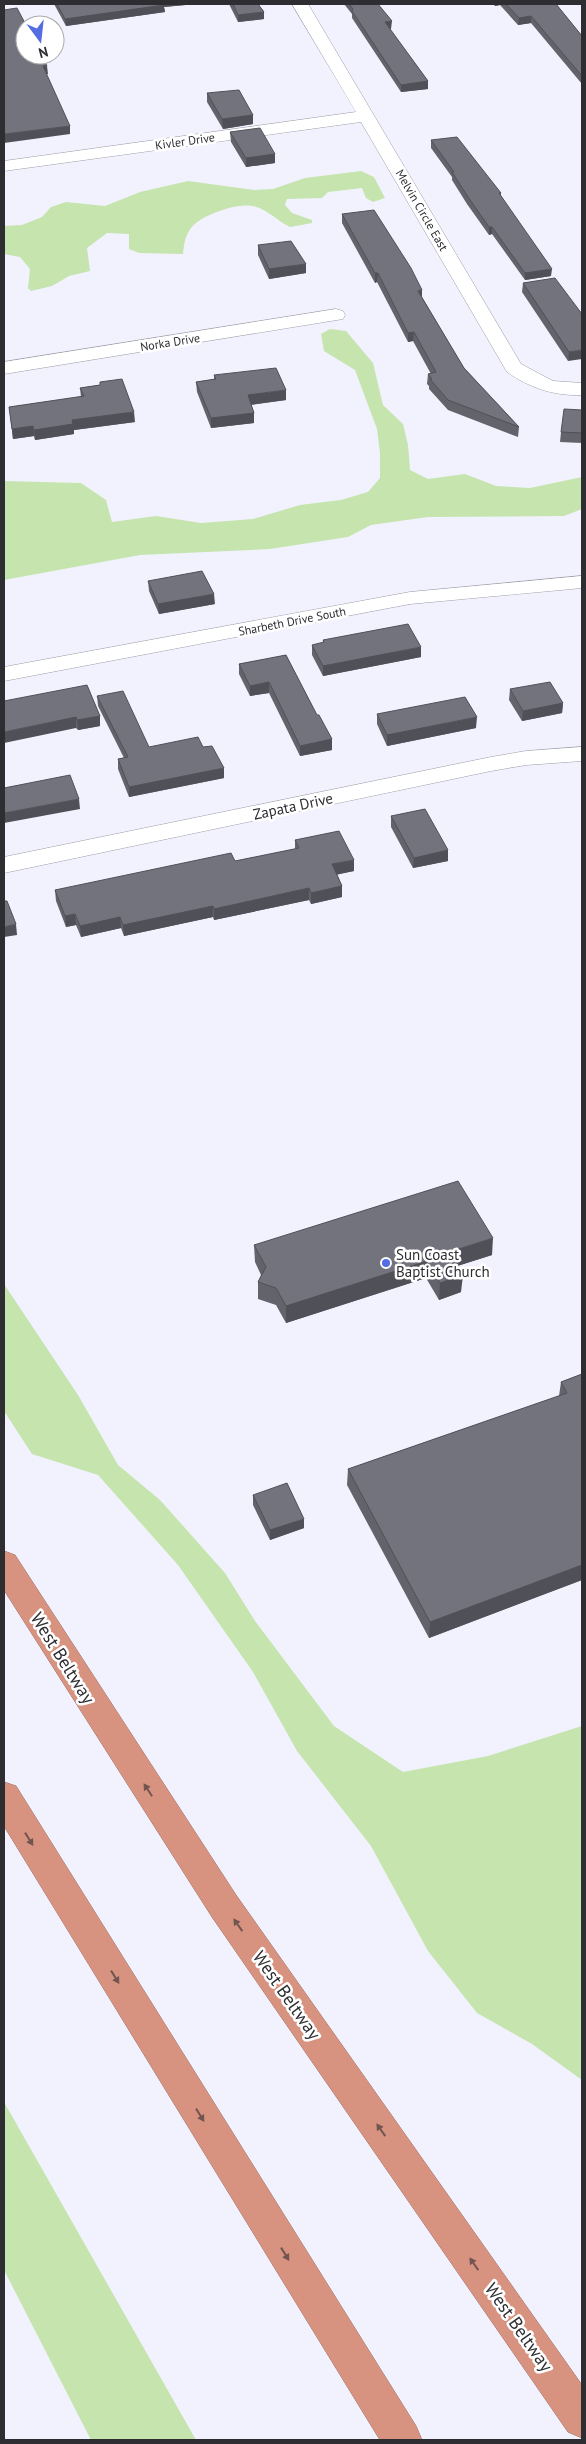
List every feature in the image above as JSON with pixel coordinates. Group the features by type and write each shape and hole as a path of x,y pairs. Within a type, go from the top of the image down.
{"highway":[{"name":"West Beltway","path":"4,1564 224,1906 582,2418"},
{"path":"4,1797 402,2440"}],"street":[{"name":"Melvin Circle East","path":"300,4 514,368 540,384 573,389"},
{"name":"Kivler Drive","path":"4,166 366,116"},
{"name":"Norka Drive","path":"4,368 336,315"},
{"name":"Sharbeth Drive South","path":"4,674 410,598 582,582"},
{"name":"Zapata Drive","path":"4,865 491,764 526,758 582,754"}],"green space":[{"path":"361,171 374,177 385,198 373,202 366,198 362,188 328,192 322,198 287,199 285,205 292,213 312,220 312,223 290,227 257,207 238,206 229,208 203,219 191,228 185,240 183,254 139,253 129,249 129,234 107,233 87,248 90,271 69,276 52,286 31,291 28,288 30,269 20,257 4,254 4,226 22,225 42,217 51,207 66,202 105,206 140,192 188,181 254,190 273,189 305,178"},
{"path":"330,329 346,331 373,363 383,405 403,424 408,445 410,470 428,479 465,474 496,486 530,488 582,477 582,509 564,516 428,517 371,525 348,537 270,549 140,555 4,580 4,481 81,483 106,500 112,522 156,516 201,523 253,519 300,505 341,500 368,492 380,478 380,453 377,429 355,370 324,351 321,334"},
{"path":"4,1284 78,1395 118,1465 160,1500 225,1573 255,1621 334,1726 403,1772 488,1756 582,1726 582,2080 532,2044 477,2013 428,1951 371,1846 297,1751 253,1672 178,1565 98,1475 32,1454 4,1411"},
{"path":"4,2102 196,2440 91,2440 4,2270"}],"building":[{"path":"57,4 164,4 65,19 65,15 63,15"},
{"path":"233,4 258,4 264,12 238,15"},
{"path":"349,4 378,4 392,21 385,22 428,81 401,85"},
{"path":"506,4 556,4 582,36 582,76 531,16 519,18"},
{"path":"17,8 21,15 15,15 15,65 46,65 43,66 70,126 4,134 4,10"},
{"path":"239,90 253,115 222,119 207,93"},
{"path":"260,128 275,154 246,158 230,132"},
{"path":"457,137 501,193 499,193 552,269 525,273 492,227 489,227 431,140"},
{"path":"374,210 411,268 422,290 418,291 464,368 519,427 448,400 430,379 432,379 428,374 436,372 414,332 408,333 378,273 375,273 342,214"},
{"path":"291,241 306,264 269,269 258,245"},
{"path":"555,278 582,314 582,350 569,352 523,283"},
{"path":"276,368 286,390 248,395 254,413 211,418 196,382 216,379 214,375"},
{"path":"122,379 134,412 72,420 73,424 34,430 33,426 12,429 9,407 84,396 80,388 100,385 100,382"},
{"path":"564,409 582,410 582,433 561,432"},
{"path":"202,571 214,594 158,604 148,581"},
{"path":"408,624 421,647 323,666 312,645 324,642 323,640"},
{"path":"286,655 317,715 319,715 332,739 300,746 269,682 250,686 239,664"},
{"path":"550,682 563,703 523,711 510,689"},
{"path":"87,685 100,716 77,720 76,717 4,732 4,701"},
{"path":"123,691 149,747 198,737 203,747 212,746 224,768 129,787 118,759 128,757 97,696"},
{"path":"465,697 477,717 387,735 377,714"},
{"path":"70,775 79,799 4,813 4,788"},
{"path":"425,809 448,850 414,858 391,816"},
{"path":"339,831 354,860 332,864 342,886 311,893 309,888 214,909 213,906 123,925 120,917 80,926 75,914 65,916 55,890 231,853 235,861 299,848 295,840"},
{"path":"4,901 7,901 16,924 4,927"},
{"path":"458,1181 493,1238 449,1252 463,1275 440,1283 427,1261 286,1306 276,1288 258,1282 266,1267 254,1245"},
{"path":"582,1374 582,1565 430,1622 348,1469 567,1393 561,1382"},
{"path":"287,1483 304,1519 270,1530 253,1495"}],"place":[{"name":"Sun Coast Baptist Church","path":"386,1263"}]}
